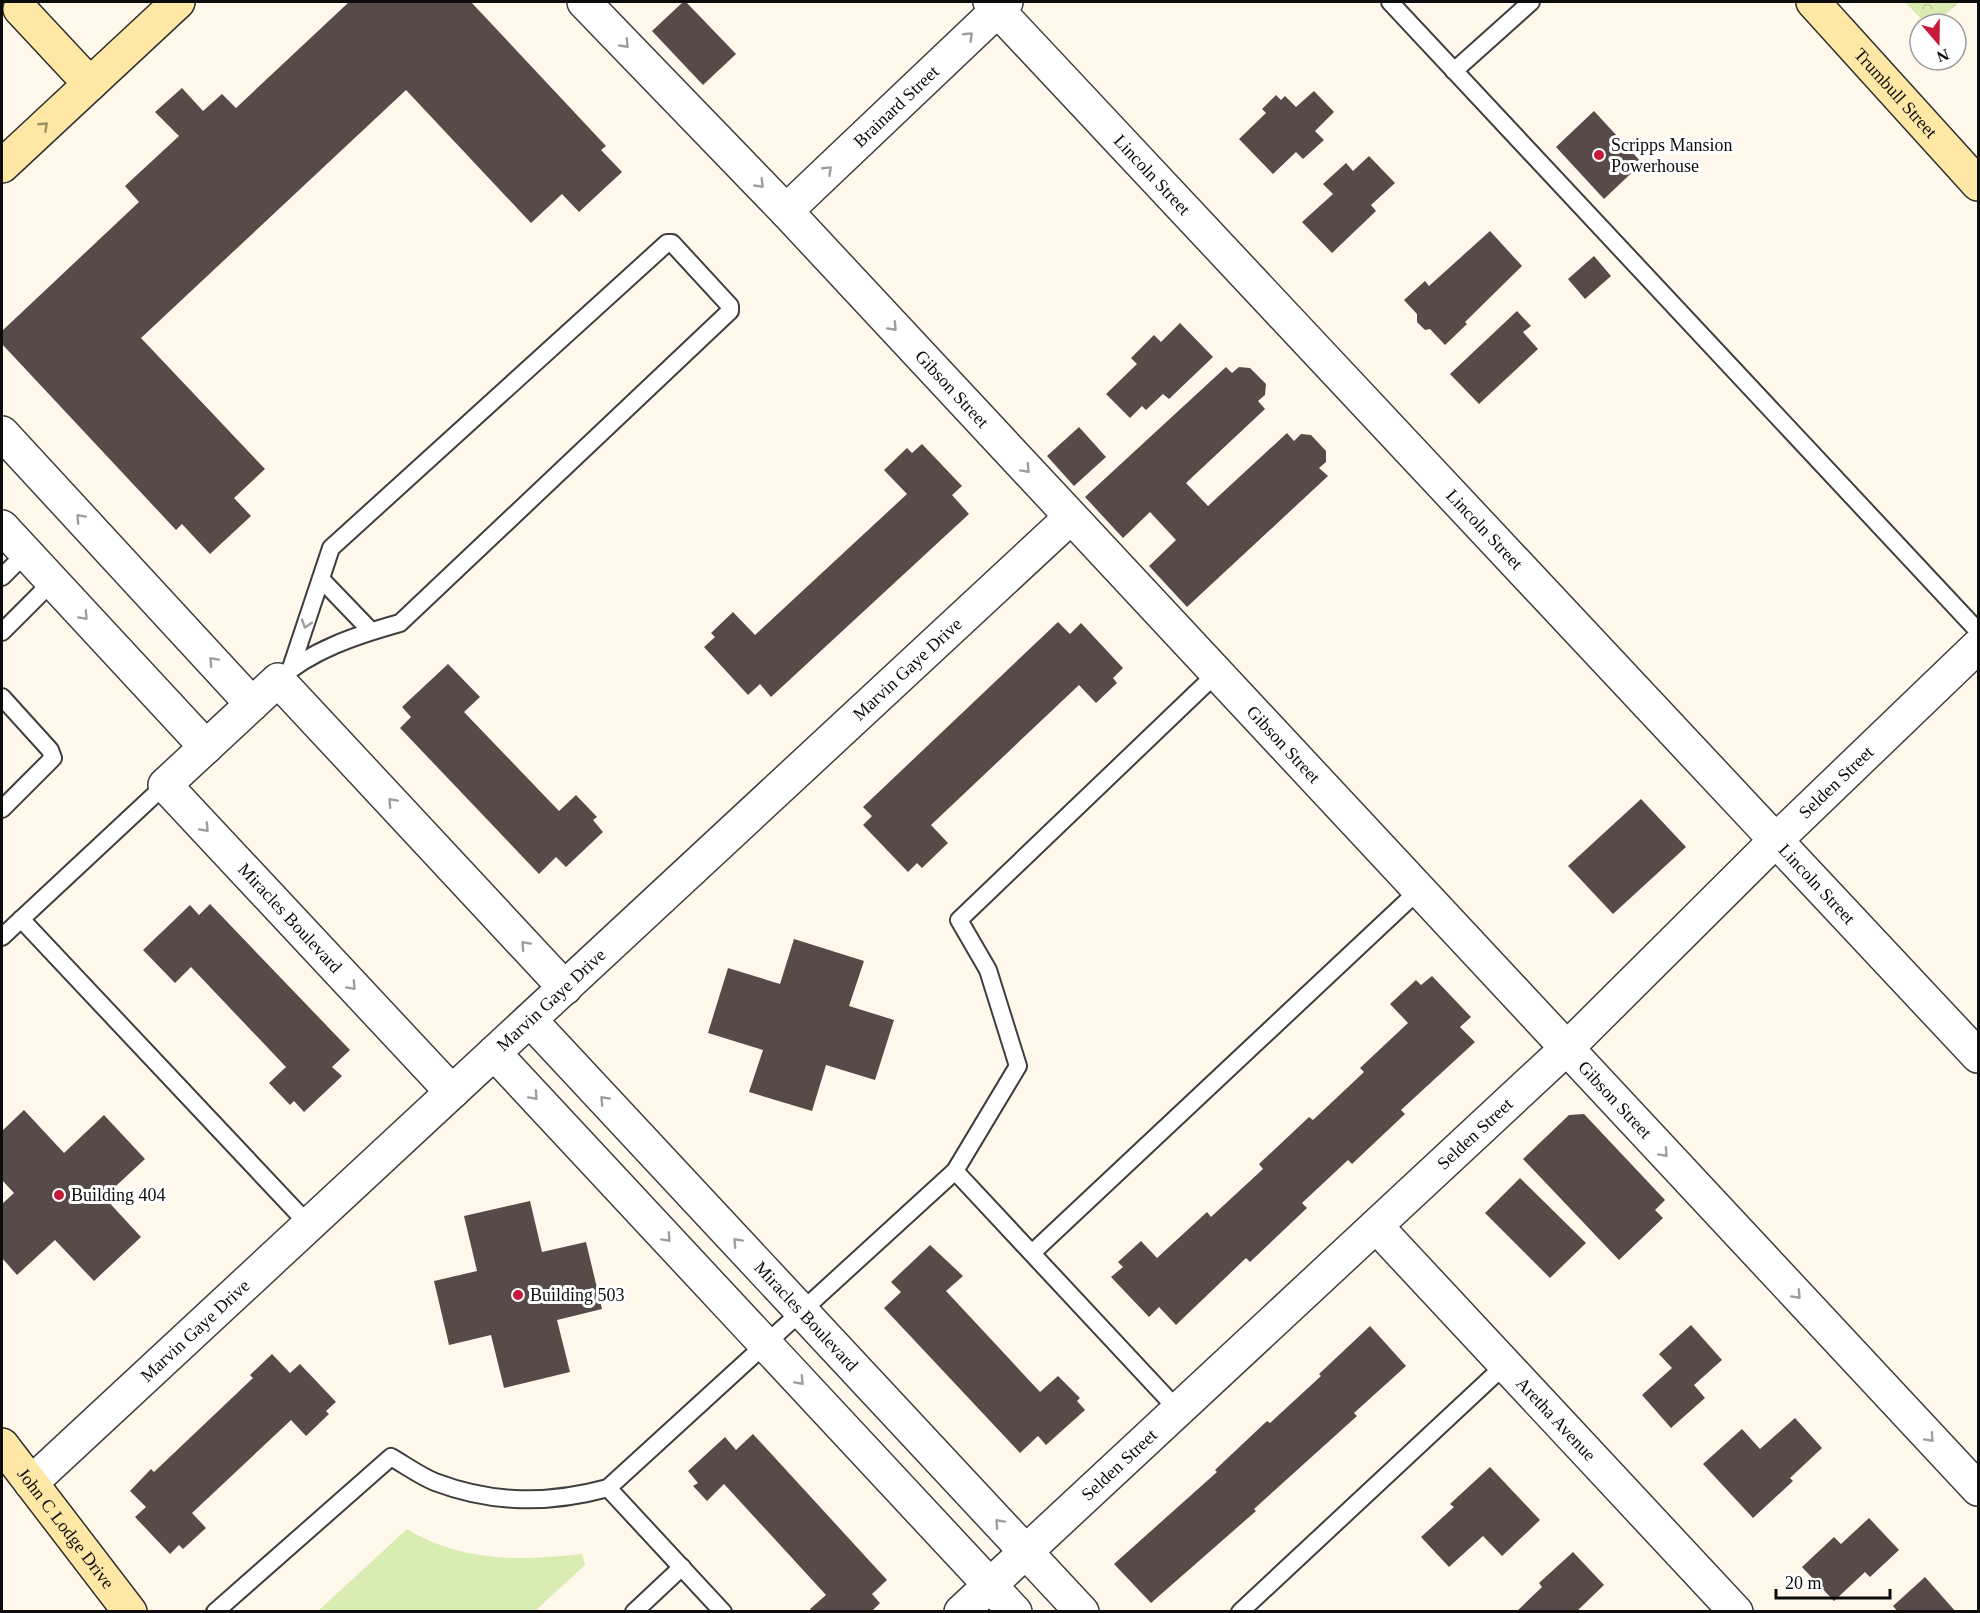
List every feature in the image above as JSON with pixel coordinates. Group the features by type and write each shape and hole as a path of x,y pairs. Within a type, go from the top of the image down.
{"main road":[{"path":"2,166 178,2"},
{"name":"Trumbull Street","path":"1813,2 1978,184"},
{"path":"17,13 90,84"},
{"name":"John C Lodge Drive","path":"2,1445 130,1611"}],"street":[{"name":"Gibson Street","path":"584,2 786,211 1978,1489"},
{"name":"Brainard Street","path":"786,211 998,4"},
{"name":"Lincoln Street","path":"998,4 1774,841 1978,1056"},
{"path":"2,433 252,704"},
{"name":"Marvin Gaye Drive","path":"31,1483 1071,517"},
{"path":"2,527 206,747"},
{"name":"Selden Street","path":"961,1611 1567,1048 1774,841 1978,646"},
{"path":"165,785 285,674 565,988"},
{"name":"Miracles Boulevard","path":"165,785 452,1092"},
{"name":"Miracles Boulevard","path":"530,1020 1082,1611"},
{"path":"494,1053 1015,1611"},
{"name":"Aretha Avenue","path":"1376,1226 1737,1611"}],"lane":[{"path":"1390,2 1978,631"},
{"path":"1454,71 1532,2"},
{"path":"667,243 672,243 730,306 730,310 400,623 347,639 285,674 331,548 667,243"},
{"path":"2,577 26,554"},
{"path":"321,579 371,631"},
{"path":"2,632 52,582"},
{"path":"215,1611 391,1457 433,1481 481,1496 549,1500 608,1488 955,1171 1018,1066 988,970 959,920 1217,674"},
{"path":"2,698 50,750 53,758 49,765 2,809"},
{"path":"2,937 165,785"},
{"path":"1032,1253 1419,890"},
{"path":"21,919 309,1225"},
{"path":"955,1171 1178,1410"},
{"path":"1240,1611 1506,1364"},
{"path":"608,1488 723,1611"},
{"path":"633,1611 682,1567"}],"green space":[{"path":"1905,2 1959,2 1948,12 1915,12"},
{"path":"407,1529 448,1548 470,1553 514,1558 582,1554 585,1565 535,1611 318,1611"}],"building":[{"path":"349,2 471,2 606,146 601,150 622,172 579,212 562,194 531,223 406,90 141,338 265,469 234,498 251,516 210,554 182,524 176,530 2,344 2,331 139,202 125,186 179,136 155,112 182,88 203,111 222,94 236,108"},
{"path":"683,2 686,2 736,54 703,85 652,31"},
{"path":"1314,91 1334,112 1315,131 1324,140 1303,159 1296,152 1273,174 1239,139 1266,113 1262,109 1276,95 1281,100 1285,96 1296,107"},
{"name":"Scripps Mansion Powerhouse","path":"1594,111 1642,163 1604,199 1556,147"},
{"path":"1369,156 1395,183 1371,205 1376,211 1332,253 1302,222 1333,194 1323,184 1346,163 1353,171"},
{"path":"1490,231 1522,266 1445,345 1430,329 1425,330 1417,322 1417,314 1404,300 1425,281 1429,286"},
{"path":"1594,256 1611,276 1585,299 1568,279"},
{"path":"1517,311 1531,326 1523,332 1538,349 1479,404 1450,374"},
{"path":"1180,323 1213,357 1169,399 1163,394 1146,410 1142,406 1130,418 1106,394 1137,364 1131,358 1154,335 1161,342"},
{"path":"1226,367 1232,373 1239,367 1250,368 1266,384 1265,395 1258,401 1265,409 1186,483 1208,506 1287,433 1294,441 1301,434 1311,435 1326,451 1326,462 1319,468 1328,476 1187,607 1149,566 1176,540 1150,512 1123,538 1085,497"},
{"path":"1079,427 1106,457 1074,486 1047,456"},
{"path":"922,444 962,486 952,495 969,514 771,697 760,684 748,695 704,647 715,637 711,633 733,612 755,635 907,494 884,470 907,448 912,453"},
{"path":"1058,622 1070,634 1081,623 1123,668 1113,678 1117,683 1096,703 1079,685 931,825 948,843 922,868 917,863 908,872 863,825 872,816 863,807"},
{"path":"448,664 480,697 464,712 559,811 576,795 597,817 593,820 603,832 566,867 556,857 539,874 400,728 411,717 402,707"},
{"path":"1641,799 1686,847 1613,914 1568,866"},
{"path":"210,904 350,1050 332,1067 342,1076 304,1112 294,1101 290,1105 269,1083 286,1067 191,967 175,983 143,950 190,905 199,915"},
{"path":"794,939 864,961 849,1006 894,1020 875,1080 826,1065 812,1111 749,1092 763,1050 708,1033 728,968 780,984"},
{"path":"1432,976 1471,1017 1460,1027 1475,1042 1401,1110 1405,1114 1352,1164 1348,1160 1302,1203 1307,1208 1250,1262 1246,1258 1176,1325 1159,1307 1149,1317 1111,1277 1123,1267 1118,1262 1141,1241 1157,1258 1207,1212 1211,1217 1263,1169 1259,1164 1309,1117 1313,1120 1364,1072 1360,1068 1408,1023 1390,1004 1416,980 1421,985"},
{"name":"Building 404","path":"24,1110 64,1153 104,1115 145,1159 104,1197 141,1237 94,1281 55,1240 17,1275 2,1258 2,1204 14,1193 2,1180 2,1131"},
{"path":"1584,1114 1665,1200 1655,1210 1663,1218 1619,1260 1523,1159 1569,1115"},
{"path":"1520,1178 1586,1243 1550,1278 1485,1213"},
{"name":"Building 503","path":"530,1201 542,1252 586,1242 602,1309 557,1320 570,1372 504,1388 491,1335 449,1345 434,1281 477,1271 464,1216"},
{"path":"930,1245 963,1276 946,1291 1040,1392 1058,1376 1080,1398 1077,1401 1085,1410 1046,1445 1038,1436 1020,1453 884,1308 901,1292 891,1282"},
{"path":"1691,1325 1722,1360 1694,1385 1705,1398 1671,1428 1642,1395 1672,1368 1659,1354"},
{"path":"1370,1326 1406,1366 1354,1413 1357,1416 1254,1509 1256,1511 1151,1603 1114,1564 1217,1472 1215,1470 1267,1421 1270,1423 1321,1376 1319,1374"},
{"path":"272,1354 290,1373 300,1364 336,1402 326,1411 329,1414 306,1436 291,1420 192,1513 206,1528 183,1549 179,1545 170,1554 135,1517 146,1507 130,1491 151,1469 154,1472 253,1378 250,1375"},
{"path":"1795,1418 1822,1448 1790,1478 1793,1481 1753,1518 1703,1464 1742,1429 1760,1449"},
{"path":"753,1434 887,1580 872,1594 880,1603 871,1612 812,1612 810,1609 826,1595 724,1484 707,1501 693,1486 698,1483 688,1471 725,1437 736,1450"},
{"path":"1490,1467 1540,1520 1502,1556 1483,1536 1449,1567 1421,1537 1454,1507 1450,1504"},
{"path":"1869,1518 1899,1550 1870,1577 1865,1572 1834,1601 1802,1567 1834,1537 1841,1544"},
{"path":"1573,1552 1604,1585 1576,1612 1516,1612 1542,1587 1539,1583"},
{"path":"1925,1577 1956,1612 1898,1612 1893,1606"}],"place":[{"name":"Scripps Mansion Powerhouse","path":"1599,155"},
{"name":"Building 404","path":"59,1195"},
{"name":"Building 503","path":"518,1295"}]}
